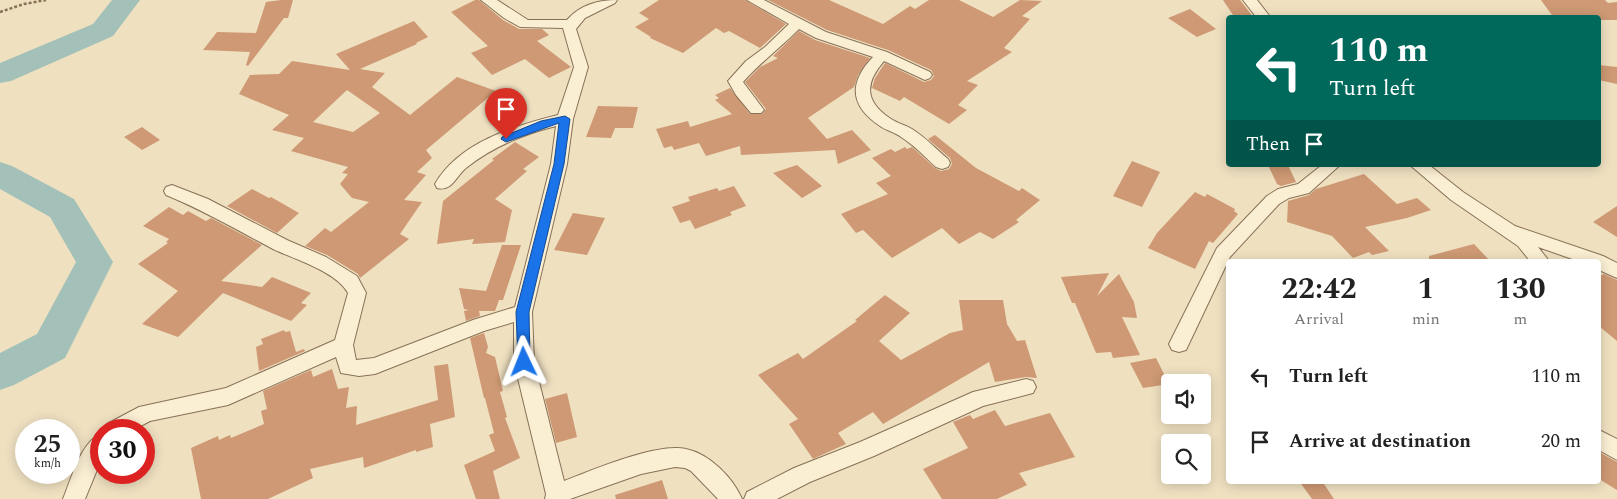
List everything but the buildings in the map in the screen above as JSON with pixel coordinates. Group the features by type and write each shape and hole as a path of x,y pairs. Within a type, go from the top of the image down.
{"street":[{"path":"488,0 525,24 570,24 590,10 610,0"},
{"path":"754,0 821,35 882,55 925,75"},
{"path":"1250,0 1263,15"},
{"path":"570,24 569,35 581,67 565,119 559,164 522,312 524,362 556,496 584,483 650,462 686,458 698,463 724,488 731,499"},
{"path":"756,110 741,92 735,81 751,64 770,50 797,24"},
{"path":"882,55 868,70 862,81 861,92 868,107 887,123 905,132 942,163"},
{"path":"443,184 457,167 474,154 522,132 565,119"},
{"path":"1179,344 1223,253 1273,200 1284,193 1303,189 1330,167"},
{"path":"1421,167 1483,215 1507,228 1590,259"},
{"path":"172,191 210,207 281,245 320,262 351,281 357,293 343,345 348,367 375,366 522,312"},
{"path":"1507,228 1524,241 1538,259"},
{"path":"1601,263 1617,271"},
{"path":"136,419 146,414 228,396 343,345"},
{"path":"755,499 802,475 867,449 980,398 1026,388"},
{"path":"1601,440 1617,451"},
{"path":"74,499 90,459"}],"path":[{"path":"0,12 24,4 46,0"}],"waterway":[{"path":"0,74 103,30 126,0"},
{"path":"0,174 62,208 95,262 51,346 0,373"}],"route":[{"path":"506,139 545,124 565,119 559,164 522,312 524,362"}]}
